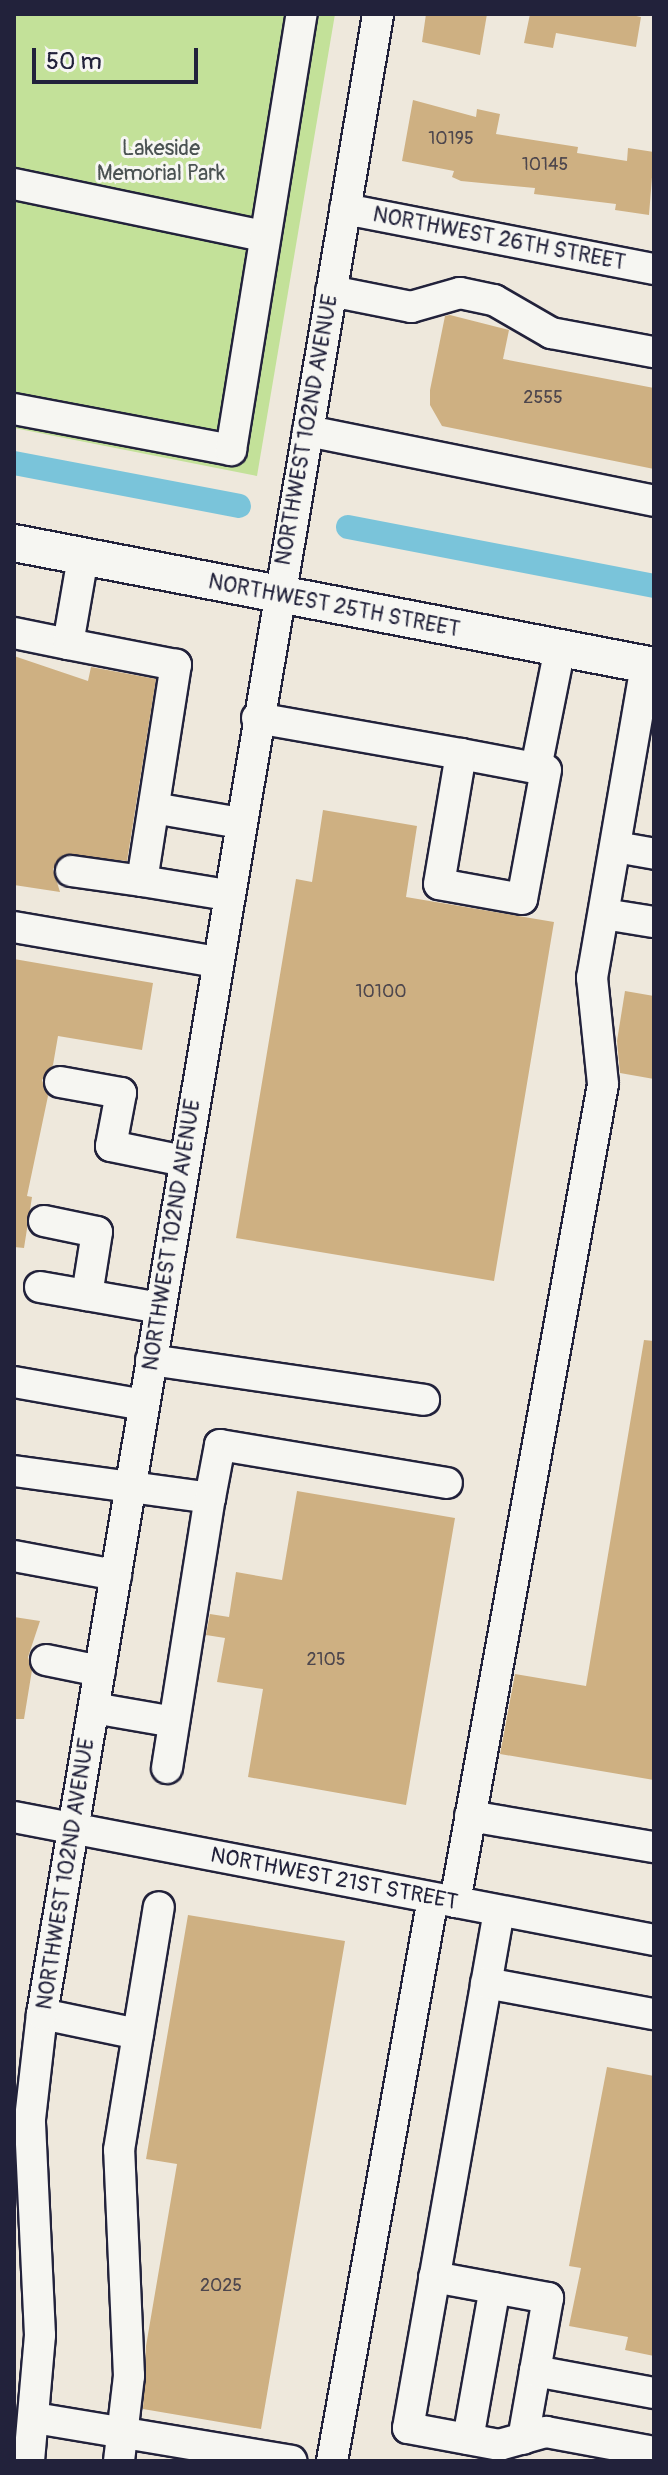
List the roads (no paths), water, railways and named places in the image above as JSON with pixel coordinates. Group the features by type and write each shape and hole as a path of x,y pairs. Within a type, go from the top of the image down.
{"main road":[{"name":"NORTHWEST 25TH STREET","path":"14,543 277,597 650,665"}],"street":[{"path":"14,409 231,450 262,236 300,14"},
{"name":"NORTHWEST 102ND AVENUE","path":"29,2461 40,2335 23,2177 42,2014 277,597 378,14"},
{"path":"14,184 262,236"},
{"name":"NORTHWEST 26TH STREET","path":"345,209 654,269"},
{"path":"331,291 411,307 460,293 503,303 551,333 654,352"},
{"path":"308,431 654,501"},
{"path":"68,644 83,557"},
{"path":"14,633 176,665 142,881"},
{"path":"536,768 560,648"},
{"path":"332,2461 444,1900 470,1816 603,1084 592,978 616,847 640,783 650,665"},
{"path":"257,718 461,754 546,770 522,899 439,884 461,754"},
{"path":"154,808 240,823"},
{"path":"616,847 654,854"},
{"path":"71,871 227,895"},
{"path":"604,914 654,922"},
{"path":"14,927 217,962"},
{"path":"60,1082 121,1093 109,1158 184,1161"},
{"path":"44,1221 97,1232 87,1295"},
{"path":"40,1287 160,1308"},
{"path":"151,1360 424,1400"},
{"path":"14,1382 144,1405"},
{"path":"167,1768 220,1445 447,1483"},
{"path":"14,1471 210,1498"},
{"path":"14,1556 116,1575"},
{"path":"46,1660 100,1671"},
{"path":"94,1708 174,1722"},
{"path":"470,1816 654,1847"},
{"name":"NORTHWEST 21ST STREET","path":"14,1817 654,1940"},
{"path":"122,2446 129,2376 119,2150 159,1907"},
{"path":"499,1911 408,2428 499,2445 546,2432 654,2452"},
{"path":"486,1983 654,2014"},
{"path":"42,2014 138,2034"},
{"path":"434,2277 548,2298 523,2439"},
{"path":"468,2439 495,2288"},
{"path":"535,2371 654,2393"},
{"path":"35,2418 122,2446 291,2461"}],"waterway":[{"path":"14,463 239,506"},
{"path":"348,527 654,586"}],"park label":[{"name":"Lakeside Memorial Park","path":"161,160"}]}
